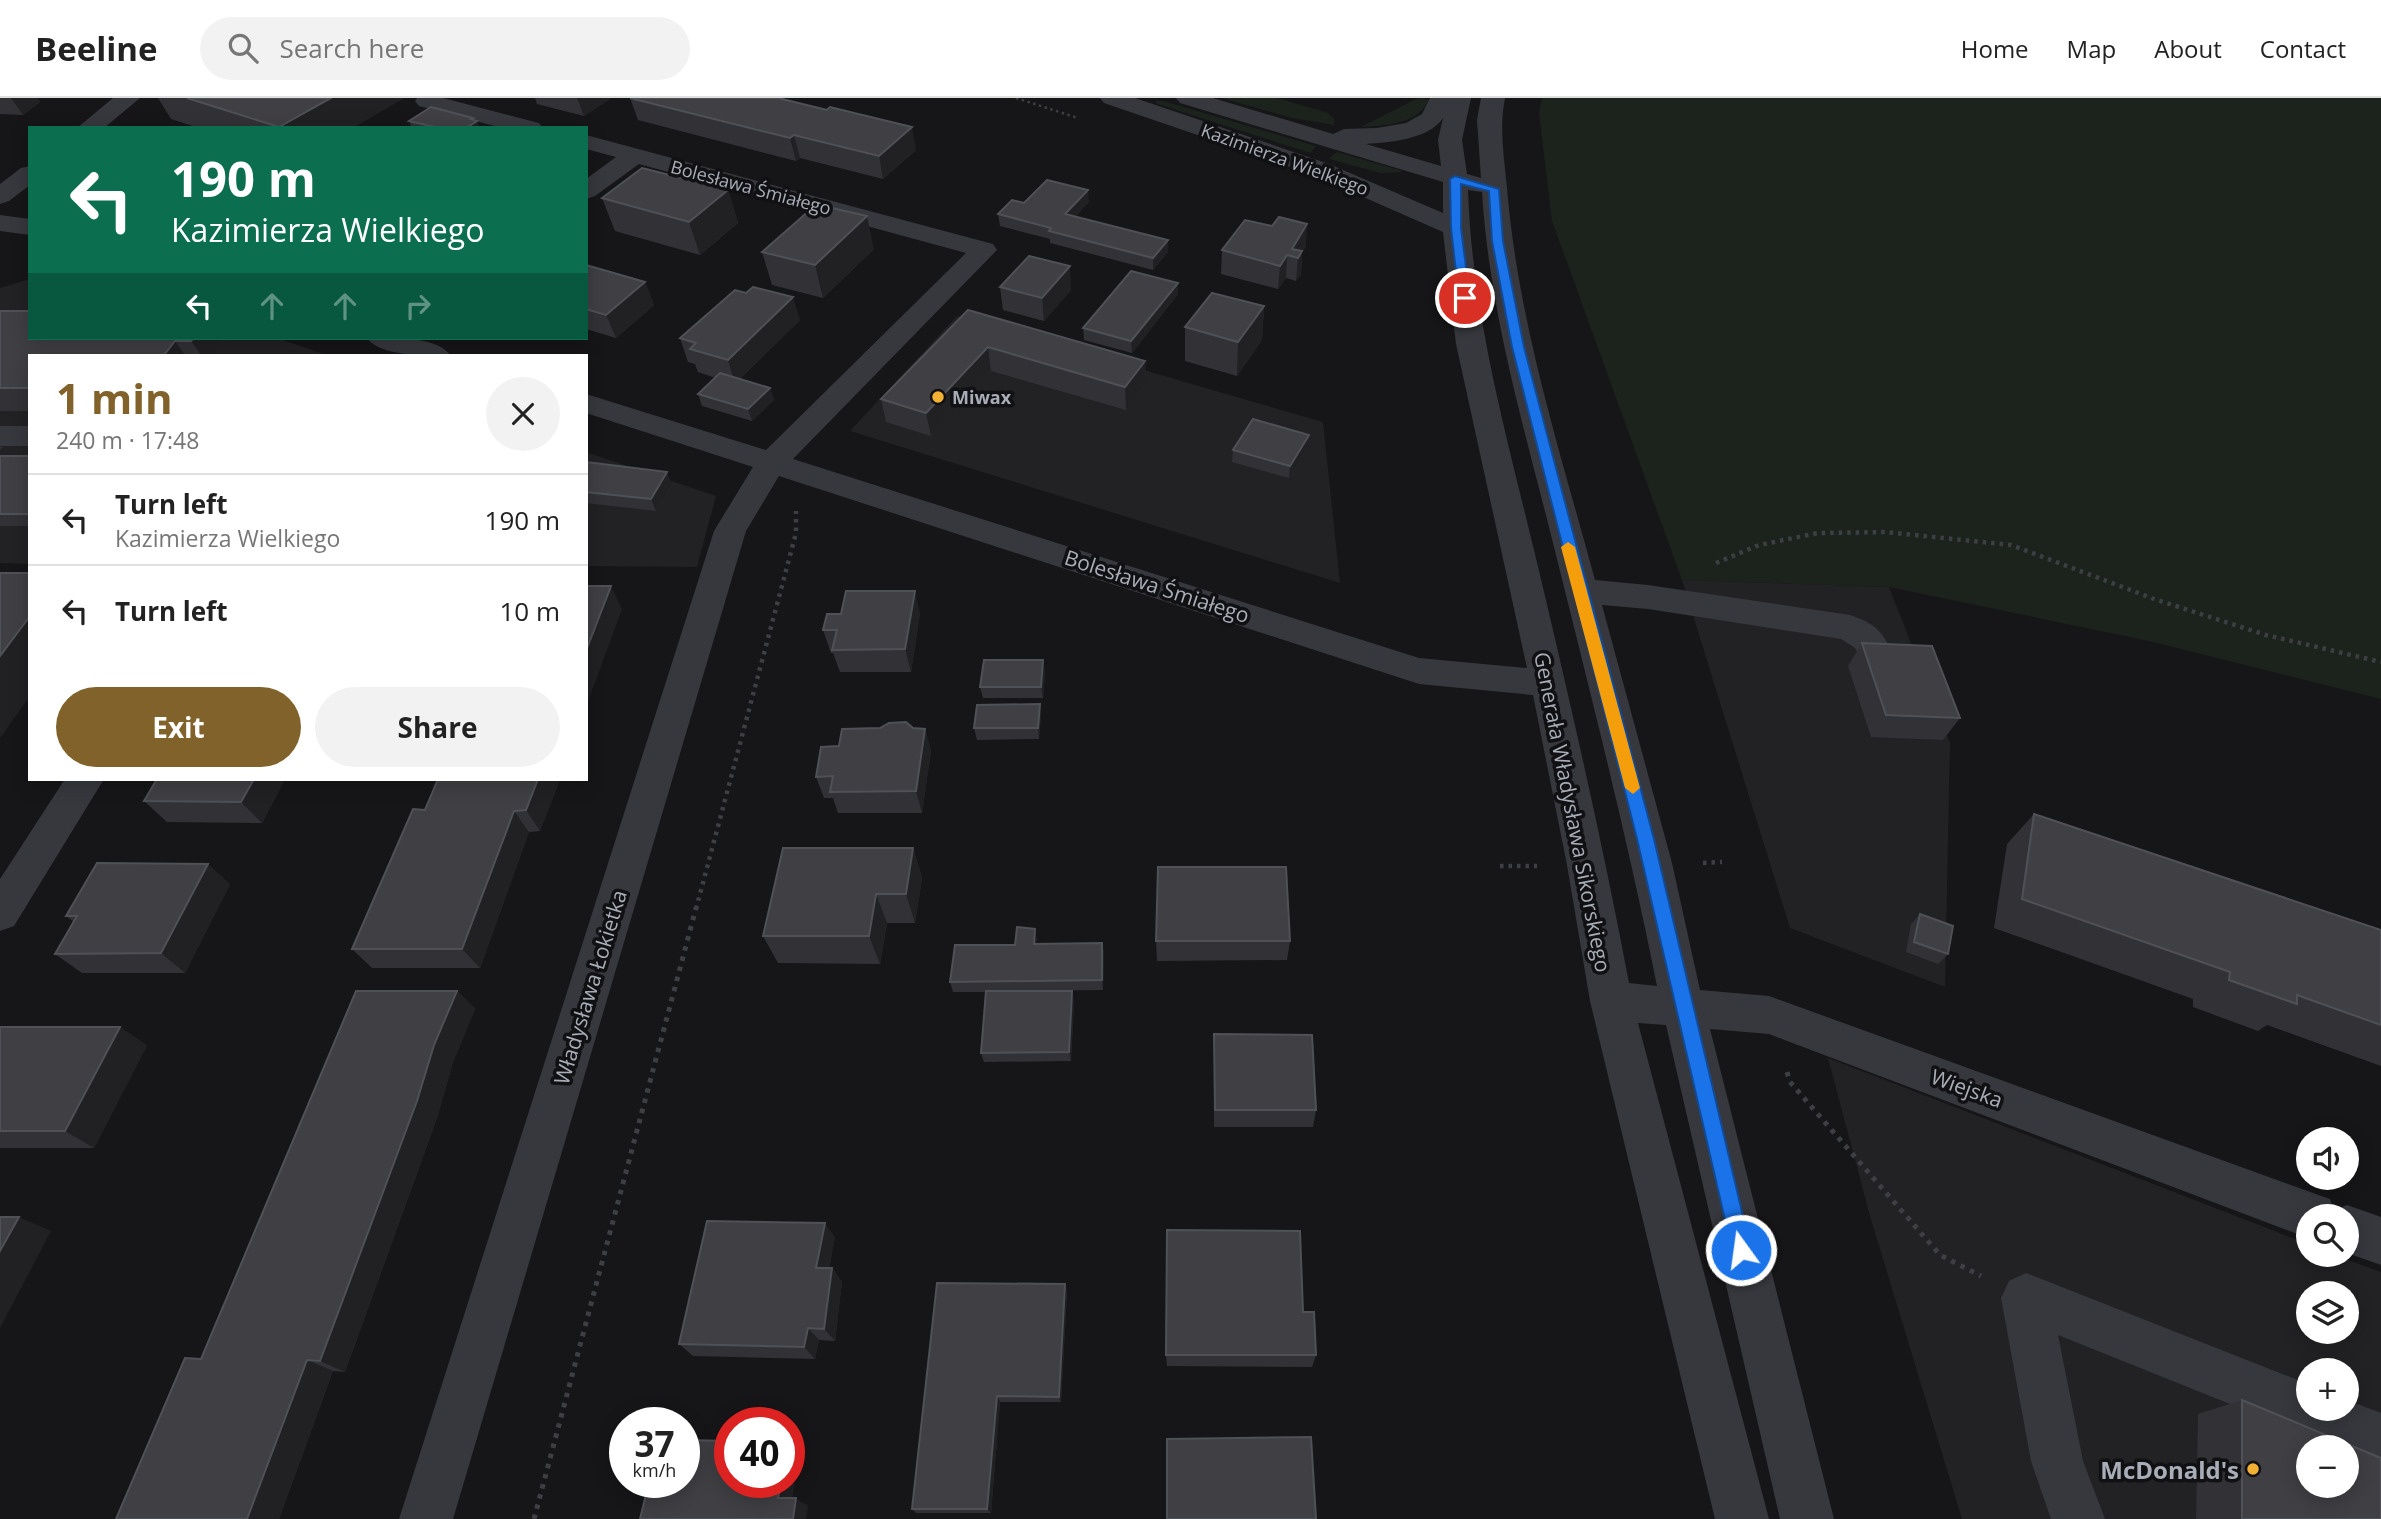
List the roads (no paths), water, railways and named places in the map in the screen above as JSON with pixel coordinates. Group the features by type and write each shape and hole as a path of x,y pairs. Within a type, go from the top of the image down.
{"street":[{"path":"92,126 128,98"},
{"path":"432,98 427,101 523,126"},
{"name":"Kazimierza Wielkiego","path":"1112,98 1320,169 1456,228"},
{"name":"Kazimierza Wielkiego","path":"1188,98 1282,126 1455,186"},
{"name":"Kazimierza Wielkiego","path":"1282,126 1360,137 1401,132 1430,120 1442,98"},
{"name":"Generała Władysława Sikorskiego","path":"1459,98 1450,140 1456,228 1470,344 1548,683 1587,865 1611,1001 1742,1519"},
{"path":"1493,98 1489,120 1498,241 1518,347 1648,850 1683,1007 1807,1519"},
{"name":"Bolesława Śmiałego","path":"588,143 984,250 772,462"},
{"path":"588,190 635,155"},
{"path":"1320,169 1428,192 1455,186 1494,189"},
{"path":"0,196 28,175"},
{"path":"0,223 28,227"},
{"path":"384,343 432,354"},
{"name":"Bolesława Śmiałego","path":"588,404 1419,671 1548,683"},
{"path":"0,436 28,436"},
{"name":"Władysława Łokietka","path":"426,1519 730,531 772,462"},
{"path":"1580,591 1672,601 1850,628 1869,640 1877,659"},
{"path":"0,914 84,781"},
{"name":"Wiejska","path":"1611,1001 1769,1015 2296,1209"},
{"path":"2359,1233 2381,1241"},
{"path":"2078,1519 2057,1461 2026,1298 2381,1439"}],"place":[{"name":"Miwax","path":"938,397"},
{"name":"McDonald's","path":"2253,1469"}]}
